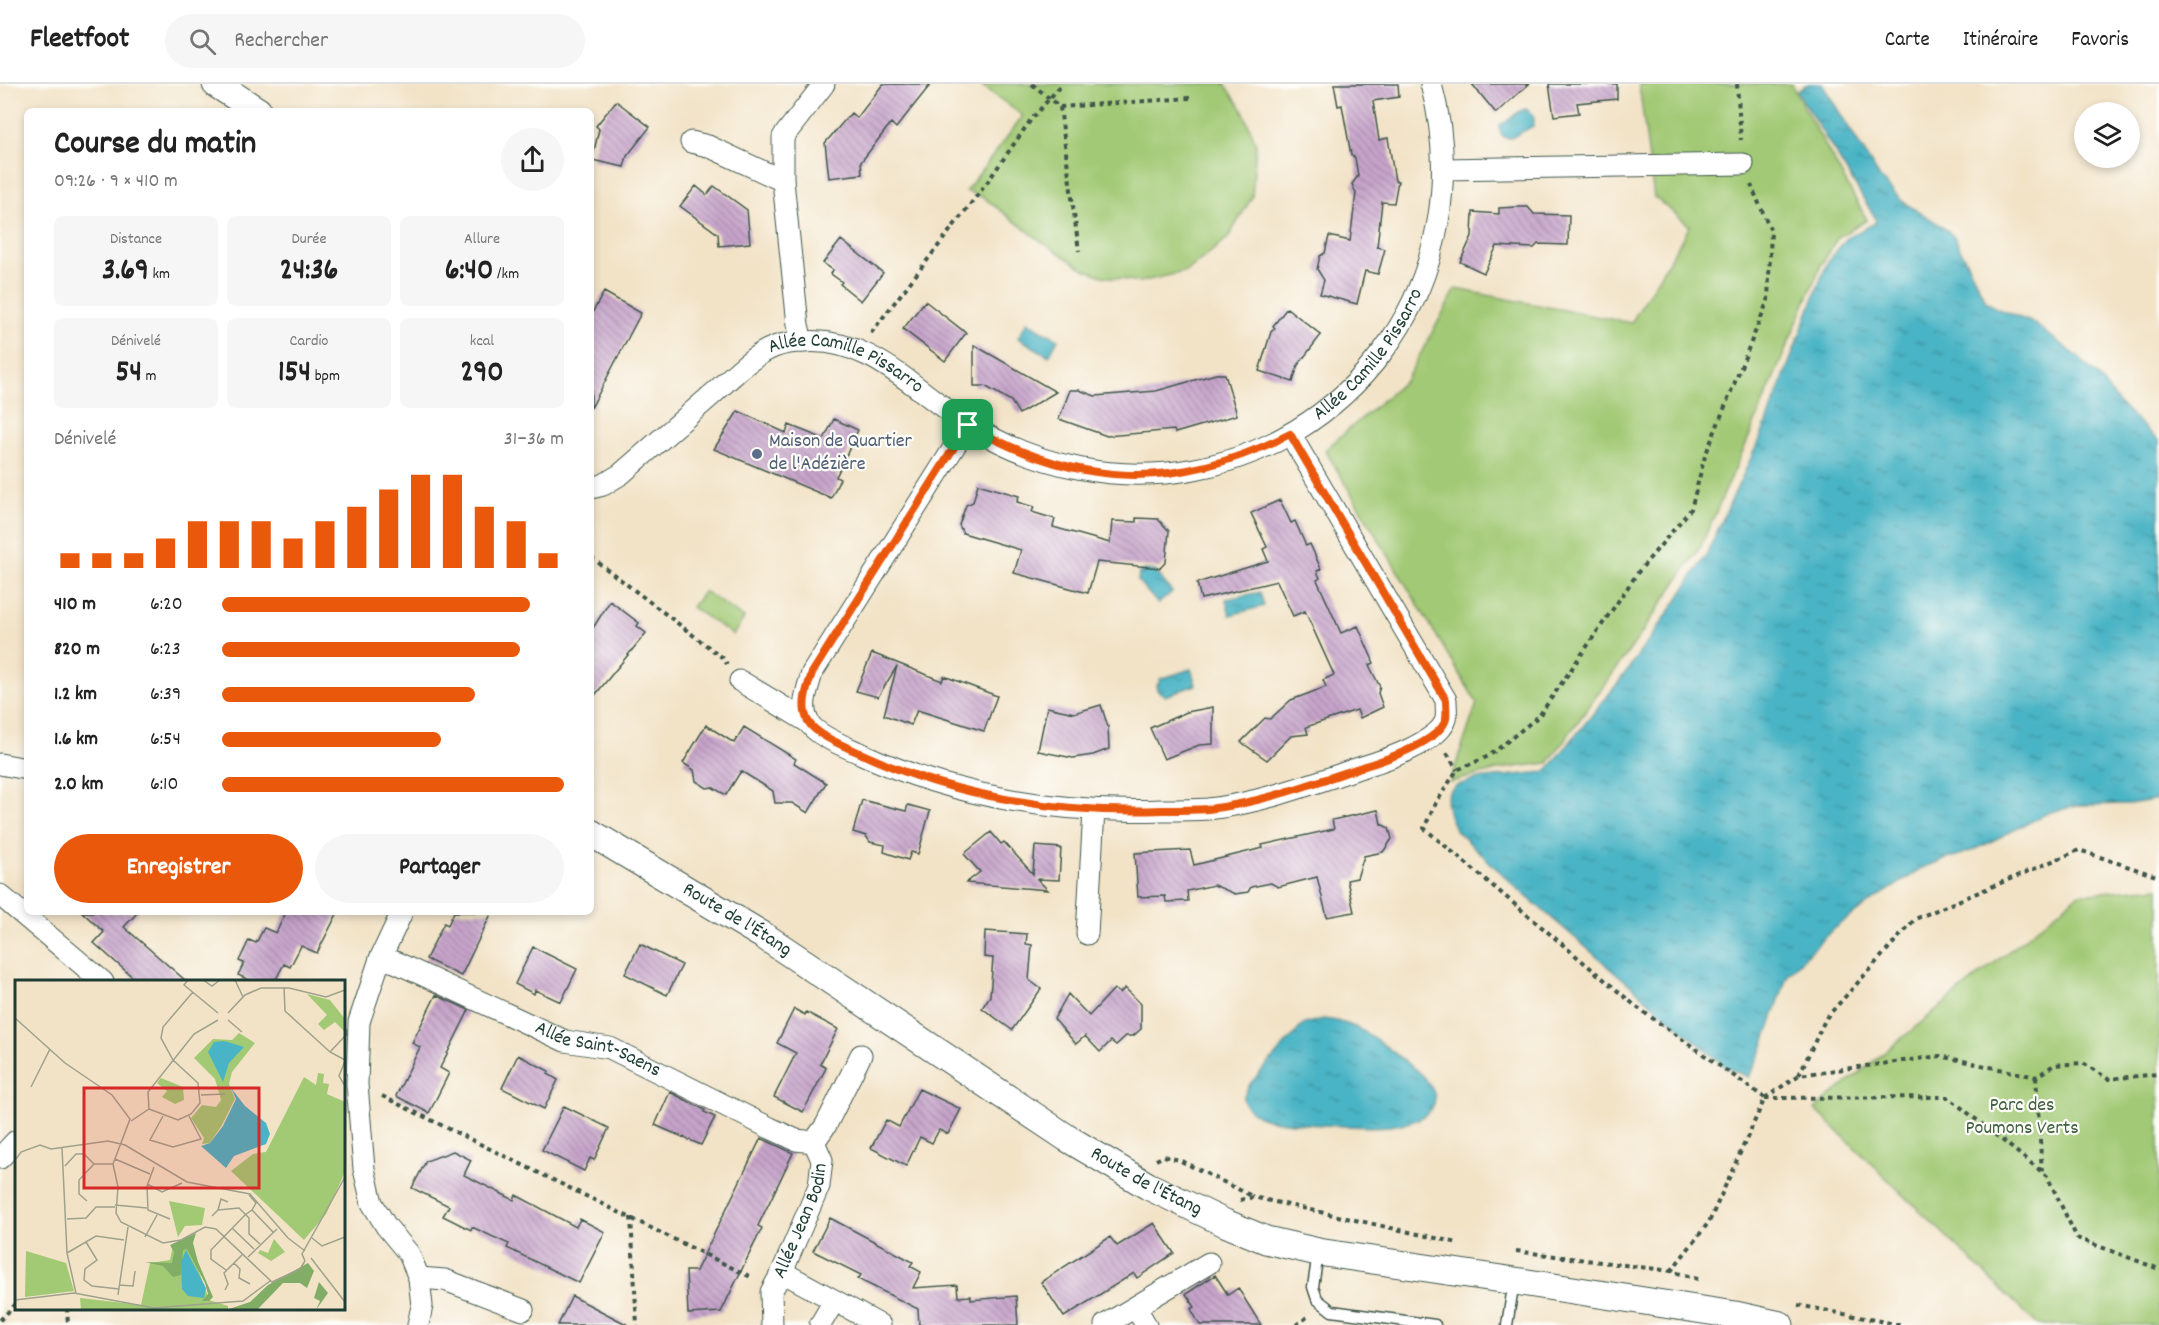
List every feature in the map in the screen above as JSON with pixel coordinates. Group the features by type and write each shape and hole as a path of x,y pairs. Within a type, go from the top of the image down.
{"street":[{"path":"216,84 253,108"},
{"path":"802,342 798,325 783,181 783,137 824,84"},
{"name":"Allée Camille Pissarro","path":"594,487 603,485 621,474 745,366 773,348 802,342 833,342 858,349 884,363 968,425 997,442 1034,458 1081,470 1120,475 1159,474 1200,468 1244,455 1290,434 1324,411 1355,384 1374,362 1399,328 1428,265 1438,225 1443,169 1441,133 1431,84"},
{"path":"691,142 708,146 783,181"},
{"path":"1443,169 1743,164"},
{"path":"808,722 804,700 812,673 968,425"},
{"path":"740,681 808,722 824,736 892,768 953,787 1030,803 1094,810 1208,809 1271,797 1394,757 1435,734 1446,720 1446,700 1290,434"},
{"path":"0,764 24,768"},
{"path":"1087,934 1094,810"},
{"name":"Route de l'Étang","path":"594,835 764,936 1067,1138 1148,1186 1266,1240 1318,1252 1735,1315 1780,1325"},
{"path":"0,895 102,980"},
{"path":"401,915 351,1022 364,1169 372,1203 386,1226 409,1254 419,1278 422,1306 418,1325"},
{"name":"Allée Saint-Saens","path":"380,959 395,962 565,1041 610,1048 796,1140 814,1142"},
{"name":"Allée Jean Bodin","path":"772,1325 771,1292 819,1186 822,1160 814,1142 826,1125 861,1055"},
{"path":"0,1158 15,1142"},
{"path":"1106,1325 1141,1316 1209,1263"},
{"path":"419,1278 445,1280 523,1310"},
{"path":"777,1280 834,1301 880,1325"},
{"path":"819,1325 834,1301"}],"lane":[{"path":"1318,1252 1313,1287 1317,1299 1332,1311 1435,1325"},
{"path":"1507,1325 1515,1281"}],"path":[{"path":"1032,84 1060,107 1079,251"},
{"path":"858,349 986,184 1030,121 1062,84"},
{"path":"1737,84 1743,164 1771,231 1767,300 1705,456 1691,509 1639,571 1539,716 1489,756 1457,770 1436,803 1424,828 1638,1008 1765,1098 1948,1096 2047,1176 2077,1238 2159,1269"},
{"path":"1060,107 1190,98"},
{"path":"594,559 723,658 740,681"},
{"path":"1799,1075 1826,1018 1915,919 2079,850 2159,877"},
{"path":"1506,1250 1671,1271 1709,1222 1765,1098 1799,1075 1940,1056 2036,1077 2054,1065 2084,1064 2108,1079 2159,1074"},
{"path":"2036,1077 2042,1173"},
{"path":"357,1084 631,1217 777,1280"},
{"path":"1153,1162 1164,1156 1179,1160 1253,1197 1459,1243"},
{"path":"1236,1202 1253,1197"},
{"path":"631,1217 637,1325"},
{"path":"0,1320 15,1305"},
{"path":"67,1310 68,1325"},
{"path":"1296,1325 1311,1314"}],"green space":[{"path":"980,84 1225,84 1243,110 1256,144 1252,197 1228,238 1187,271 1140,282 1102,276 1082,268 1045,244 984,198 966,191 1023,116"},
{"path":"1639,84 1791,84 1867,220 1838,237 1821,265 1701,546 1548,763 1506,768 1450,782 1477,703 1325,450 1406,380 1456,289 1631,323 1690,226 1654,197"},
{"path":"704,591 744,618 733,635 692,607"},
{"name":"Parc des Poumons Verts","path":"2159,887 2159,1325 2038,1325 1815,1109 2079,894"}],"water":[{"path":"1809,84 1822,84 1880,178 1903,202 1939,224 1954,237 1986,301 1996,308 2033,323 2077,356 2096,374 2122,407 2159,441 2159,799 2129,804 2082,805 2050,812 1974,850 1926,866 1875,899 1833,929 1788,974 1761,1052 1749,1077 1727,1068 1519,890 1455,829 1446,801 1449,792 1455,786 1477,779 1544,772 1618,683 1679,598 1706,555 1762,434 1827,263 1847,238 1875,223 1876,219 1797,91"},
{"path":"1526,109 1533,114 1533,126 1511,138 1503,137 1499,125"},
{"path":"1027,322 1058,339 1049,356 1018,338"},
{"path":"1145,570 1155,571 1172,592 1158,604 1138,581 1139,573"},
{"path":"1260,592 1264,606 1230,615 1226,599"},
{"path":"1191,669 1196,685 1165,696 1157,690 1160,679"},
{"path":"1323,1019 1347,1024 1368,1034 1412,1066 1427,1081 1434,1093 1433,1106 1426,1115 1400,1125 1351,1126 1281,1121 1264,1118 1250,1110 1243,1098 1250,1084 1304,1024"}],"building":[{"path":"883,84 931,84 896,128 891,123 861,162 862,174 829,178 825,143 851,113 857,118"},
{"path":"1334,84 1398,84 1399,97 1373,101 1379,140 1388,138 1395,181 1398,181 1394,203 1382,202 1377,247 1385,249 1378,274 1365,271 1357,304 1320,294 1324,280 1317,269 1320,256 1325,253 1329,236 1350,241 1356,193 1352,184 1358,176 1355,158 1351,155 1342,105 1338,106"},
{"path":"1472,84 1529,84 1496,113"},
{"path":"1549,84 1617,84 1617,99 1577,103 1579,113 1554,116"},
{"path":"616,101 650,127 627,156 624,167 594,160 599,129 596,126"},
{"path":"696,186 707,195 714,186 747,210 750,243 719,246 718,234 680,206"},
{"path":"1528,207 1534,214 1569,215 1568,245 1538,244 1534,248 1497,246 1484,273 1460,262 1472,236 1473,212 1499,214 1499,208"},
{"path":"841,240 883,273 861,301 840,284 842,282 831,274 833,270 823,263"},
{"path":"604,292 641,313 594,402 594,310"},
{"path":"925,301 966,333 945,361 903,329"},
{"path":"1287,308 1321,335 1298,365 1293,382 1259,371 1271,332 1275,328 1273,326"},
{"path":"974,345 1056,392 1019,414 1011,401 985,386 974,386"},
{"path":"1216,374 1225,374 1237,415 1175,433 1174,430 1107,436 1059,419 1070,390 1079,390 1095,396 1156,391"},
{"name":"Maison de Quartier de l'Adézière","path":"738,411 786,433 789,425 824,439 834,419 858,430 836,477 840,479 831,498 714,449"},
{"path":"978,484 1019,496 1017,502 1034,507 1032,512 1055,519 1053,527 1110,543 1112,521 1136,522 1136,518 1158,519 1169,531 1166,562 1160,568 1097,562 1088,593 1014,573 1021,550 963,533 959,525 966,505 973,502"},
{"path":"1280,500 1291,523 1295,521 1306,546 1310,544 1321,569 1317,571 1320,578 1317,580 1341,633 1358,626 1374,663 1369,665 1380,687 1378,693 1383,707 1360,718 1357,710 1306,727 1308,734 1291,736 1267,760 1241,742 1265,718 1270,719 1291,700 1326,687 1323,680 1334,675 1305,611 1293,616 1277,581 1201,599 1197,583 1268,561 1263,549 1267,547 1251,513"},
{"path":"610,601 639,623 637,626 646,633 594,696 594,626"},
{"path":"872,653 942,681 944,676 997,696 984,731 917,710 911,725 884,715 897,666 878,697 856,691"},
{"path":"1101,705 1108,727 1109,749 1093,755 1073,758 1038,751 1047,707 1074,713"},
{"path":"1213,707 1213,744 1199,745 1164,759 1150,728 1187,712"},
{"path":"706,725 734,743 744,727 796,759 794,763 826,783 808,813 792,803 775,803 773,791 741,771 726,795 696,781 694,770 683,763"},
{"path":"862,800 906,811 908,805 930,811 918,854 911,852 908,860 884,852 885,845 870,842 866,836 853,832"},
{"path":"1378,810 1381,824 1389,828 1392,839 1383,852 1364,856 1357,878 1347,880 1354,912 1327,917 1317,877 1278,887 1271,883 1251,887 1248,892 1235,894 1214,885 1187,891 1188,901 1166,902 1165,896 1138,897 1135,853 1190,850 1194,865 1263,848 1262,845 1334,829 1332,820"},
{"path":"991,832 1001,844 1004,842 1033,874 1035,846 1061,848 1059,880 1037,879 1048,890 966,883 980,872 964,854"},
{"path":"85,915 135,915 124,927 185,980 136,980 94,943 104,932"},
{"path":"285,915 336,915 317,953 301,946 290,967 284,964 276,980 249,980 238,975 244,963 239,961 249,940 256,943 264,928 276,933"},
{"path":"453,915 491,915 461,976 426,959 444,923 448,925"},
{"path":"985,931 1027,934 1026,944 1032,945 1029,980 1041,989 1012,1030 982,1008 990,996 993,958 984,957"},
{"path":"640,944 682,965 667,995 625,974"},
{"path":"533,947 577,969 561,1002 535,990 534,994 515,984"},
{"path":"1125,988 1141,1004 1141,1029 1133,1036 1126,1036 1116,1045 1111,1041 1100,1052 1085,1036 1076,1044 1054,1019 1068,994 1089,1016 1114,989 1120,993"},
{"path":"436,995 469,1010 440,1068 449,1073 429,1113 396,1096 420,1047 412,1043"},
{"path":"794,1009 805,1015 806,1012 838,1029 820,1064 826,1068 803,1112 774,1097 796,1053 777,1043"},
{"path":"518,1055 549,1071 548,1074 558,1080 544,1109 502,1088"},
{"path":"919,1089 961,1109 948,1134 939,1130 932,1143 920,1137 906,1166 871,1148 886,1120 899,1127"},
{"path":"670,1092 715,1117 701,1145 655,1125"},
{"path":"564,1106 609,1128 594,1160 590,1158 584,1171 542,1150"},
{"path":"761,1138 793,1153 758,1226 762,1228 721,1312 688,1314 686,1271 696,1271"},
{"path":"453,1151 471,1160 464,1175 514,1200 516,1195 576,1227 580,1219 605,1232 579,1283 507,1248 509,1244 472,1227 471,1230 443,1216 449,1206 412,1188 426,1161"},
{"path":"830,1218 913,1262 910,1266 921,1272 913,1288 957,1285 958,1297 971,1296 971,1300 1016,1296 1018,1325 919,1325 918,1309 858,1279 861,1275 813,1251"},
{"path":"1154,1223 1174,1253 1137,1278 1134,1273 1064,1317 1041,1282 1110,1237 1117,1246"},
{"path":"1215,1275 1228,1295 1238,1288 1261,1325 1200,1325 1191,1309 1195,1307 1186,1294"},
{"path":"572,1296 628,1325 558,1325"}],"place":[{"name":"Maison de Quartier de l'Adézière","path":"757,454"}],"route":[{"path":"968,425 997,442 1034,458 1081,470 1120,475 1159,474 1200,468 1244,455 1290,434 1446,700 1446,720 1435,734 1394,757 1271,797 1208,809 1144,811 1094,810 1030,803 963,790 892,768 824,736 808,722 804,700 812,673 968,425"}]}
